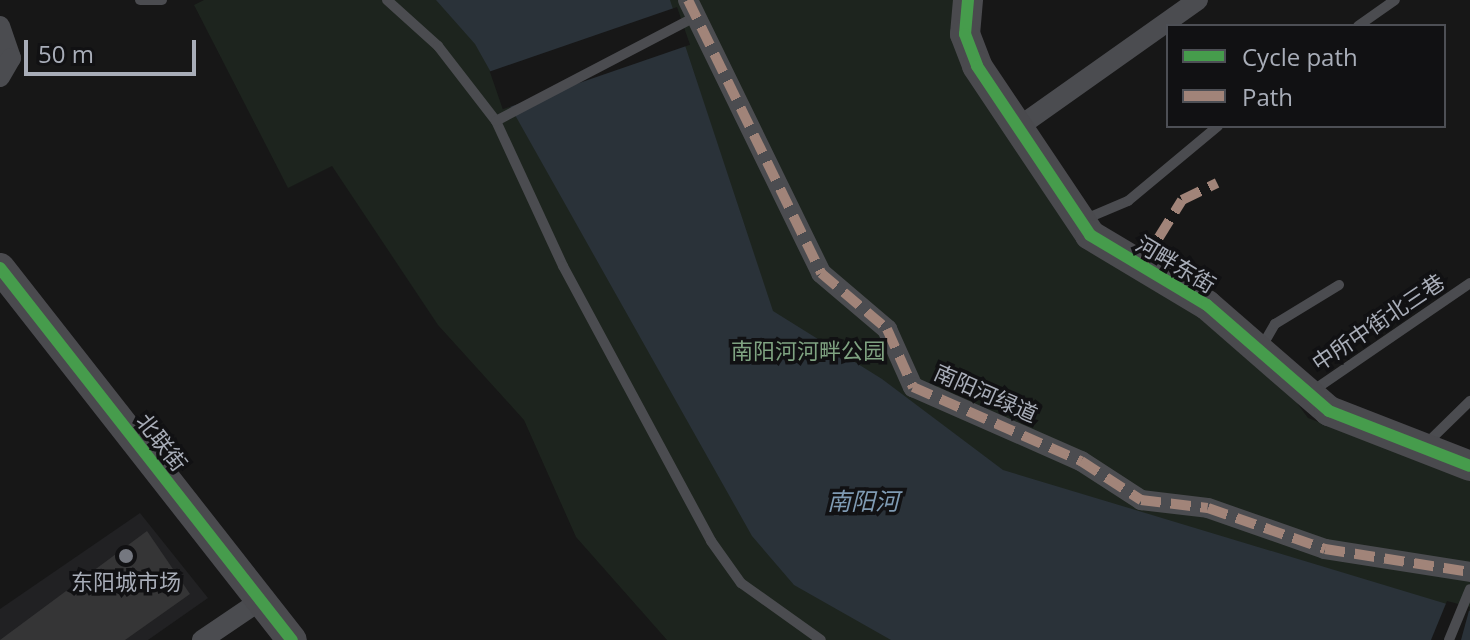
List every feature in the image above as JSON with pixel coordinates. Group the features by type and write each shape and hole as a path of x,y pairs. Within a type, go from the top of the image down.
{"street":[{"name":"河畔东街","path":"968,0 965,34 977,66 1020,126 1078,222 1261,348 1329,411 1420,450 1470,466"},
{"path":"1020,126 1198,0"},
{"name":"南阳河绿道","path":"691,9 748,112 821,273 887,329 913,387 1081,461 1141,500 1208,508 1325,549 1470,572"},
{"path":"0,26 11,58 0,77"},
{"name":"北联街","path":"0,268 292,640"},
{"path":"202,640 261,600"}],"lane":[{"path":"140,0 162,0"},
{"path":"387,0 438,46 496,121 563,266 711,541 741,583 821,640"},
{"path":"1361,24 1395,0"},
{"path":"496,121 691,9"},
{"path":"1078,222 1128,201 1216,128"},
{"name":"中所中街北三巷","path":"1309,393 1470,283"},
{"path":"1261,348 1275,324 1339,285"},
{"path":"1420,450 1470,401"},
{"path":"1449,640 1470,589"}],"shaded area":[{"name":"东阳城市场","path":"140,513 208,598 148,640 0,640 0,609"}],"green space":[{"name":"南阳河河畔公园","path":"204,0 955,0 1078,238 1257,349 1308,418 1470,479 1470,640 667,640 576,537 524,420 438,325 332,166 288,188 194,5"}],"water":[{"name":"南阳河","path":"436,0 670,0 773,311 882,379 1003,470 1470,611 1470,640 891,640 794,585 752,536 475,44"}],"pier":[{"path":"677,7 690,45 503,109 490,71"},
{"path":"1447,601 1470,607 1461,640 1431,640"}],"building":[{"name":"东阳城市场","path":"147,531 190,594 125,640 0,640"}],"marked path":[{"path":"688,0 821,273 887,329 913,387 1081,461 1141,500 1208,508 1325,549 1470,572"},
{"path":"1143,263 1182,200 1217,183"}],"cycle path":[{"path":"968,0 965,34 977,66 1090,235 1207,305 1329,411 1470,466"},
{"path":"0,268 292,640"}],"place":[{"name":"东阳城市场","path":"126,556"}]}
